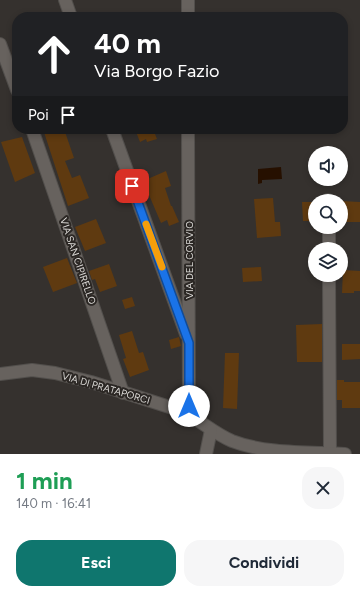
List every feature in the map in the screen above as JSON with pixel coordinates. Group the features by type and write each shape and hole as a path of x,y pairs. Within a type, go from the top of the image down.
{"street":[{"path":"65,0 70,12"},
{"path":"188,0 188,12"},
{"path":"0,44 12,76"},
{"name":"VIA SAN CIPIRELLO","path":"34,134 123,393"},
{"path":"114,134 189,343"},
{"name":"VIA DEL CORVIO","path":"188,134 189,414"},
{"path":"329,282 330,453"},
{"name":"VIA DI PRATAPORCI","path":"0,374 32,370 84,380 189,414 211,430 230,441 254,448 277,452 345,454"},
{"path":"206,454 211,430"}],"shaded area":[{"path":"281,167 282,179 262,180 262,183 258,184 258,169"}],"building":[{"path":"45,134 66,134 74,158 65,161 72,178 80,175 89,198 68,206"},
{"path":"137,134 155,134 157,139 147,142 146,139 140,142"},
{"path":"22,137 35,173 15,182 1,142"},
{"path":"166,171 171,186 165,188 171,206 179,222 169,226 167,220 161,223 143,181"},
{"path":"273,198 275,222 280,222 281,236 257,238 254,199"},
{"path":"348,201 360,202 360,222 348,222"},
{"path":"302,202 308,202 308,221 303,221"},
{"path":"96,219 106,243 85,251 75,227"},
{"path":"67,258 77,283 53,292 43,267"},
{"path":"109,264 117,286 100,292 95,279 92,280 89,271"},
{"path":"261,267 262,281 243,282 242,268"},
{"path":"348,270 360,271 360,291 354,291 354,293 342,293 342,282 348,282"},
{"path":"132,297 135,306 125,309 122,300"},
{"path":"322,324 322,362 297,362 296,325"},
{"path":"132,331 139,353 143,352 149,370 130,377 123,359 126,358 119,335"},
{"path":"179,337 181,346 171,349 169,340"},
{"path":"342,344 360,344 360,359 342,360"},
{"path":"225,353 239,353 237,409 223,408"},
{"path":"337,380 344,380 344,382 360,382 360,408 342,408 342,400 337,400"}],"slow traffic":[{"path":"146,224 162,267"}],"route":[{"path":"132,186 189,343 189,406"}]}
